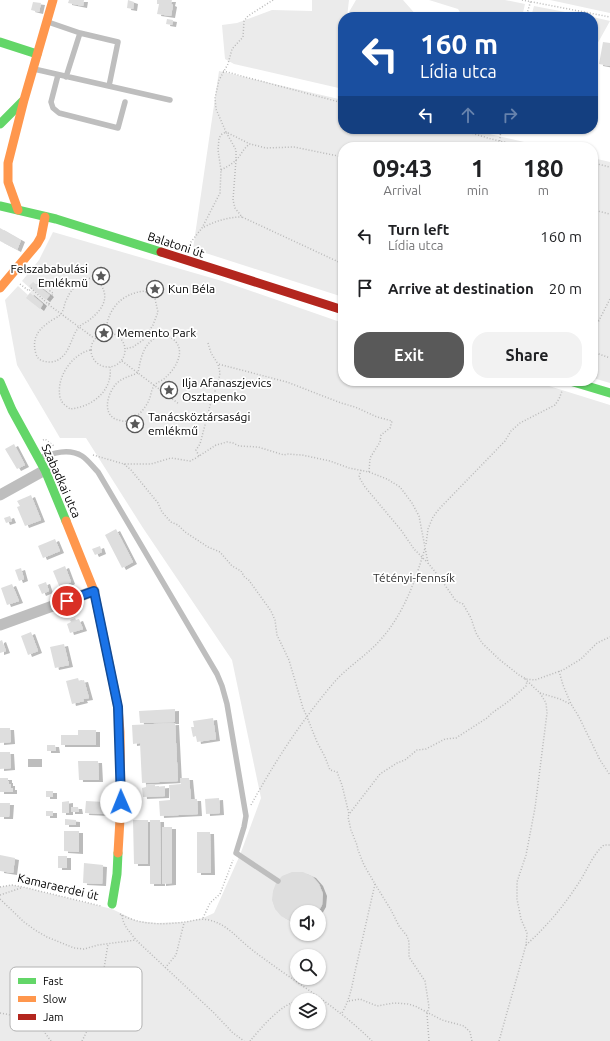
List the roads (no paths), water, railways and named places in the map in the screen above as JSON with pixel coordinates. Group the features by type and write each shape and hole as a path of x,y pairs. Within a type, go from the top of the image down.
{"street":[{"path":"18,210 11,191 7,173 8,146 24,100 53,0"},
{"path":"0,42 38,54"},
{"path":"0,124 24,100"},
{"name":"Balatoni út","path":"0,206 45,217 106,235 338,308"},
{"path":"0,288 37,244 41,237 45,217"},
{"name":"Szabadkai utca","path":"0,382 4,401 45,470 94,591 118,707 120,732 121,802 117,874 108,906"},
{"path":"577,386 610,393"},
{"path":"0,494 45,470"},
{"path":"0,625 94,591"}],"lane":[{"path":"47,22 80,33 118,42 109,86"},
{"path":"66,77 80,33"},
{"path":"33,68 66,77 170,100"},
{"path":"58,75 51,102 53,108 59,113 118,128 125,102"},
{"path":"39,458 60,452 71,453 82,456 98,472 217,674 227,704 246,816 244,828 236,853 278,881"}],"place":[{"name":"Felszababulási Emlékmü","path":"101,276"},
{"name":"Kun Béla","path":"155,289"},
{"name":"Memento Park","path":"104,333"},
{"name":"Ilja Afanaszjevics Osztapenko","path":"169,390"},
{"name":"Tanácsköztársasági emlékmű","path":"135,424"}],"park label":[{"name":"Tétényi-fennsík","path":"414,578"}]}
